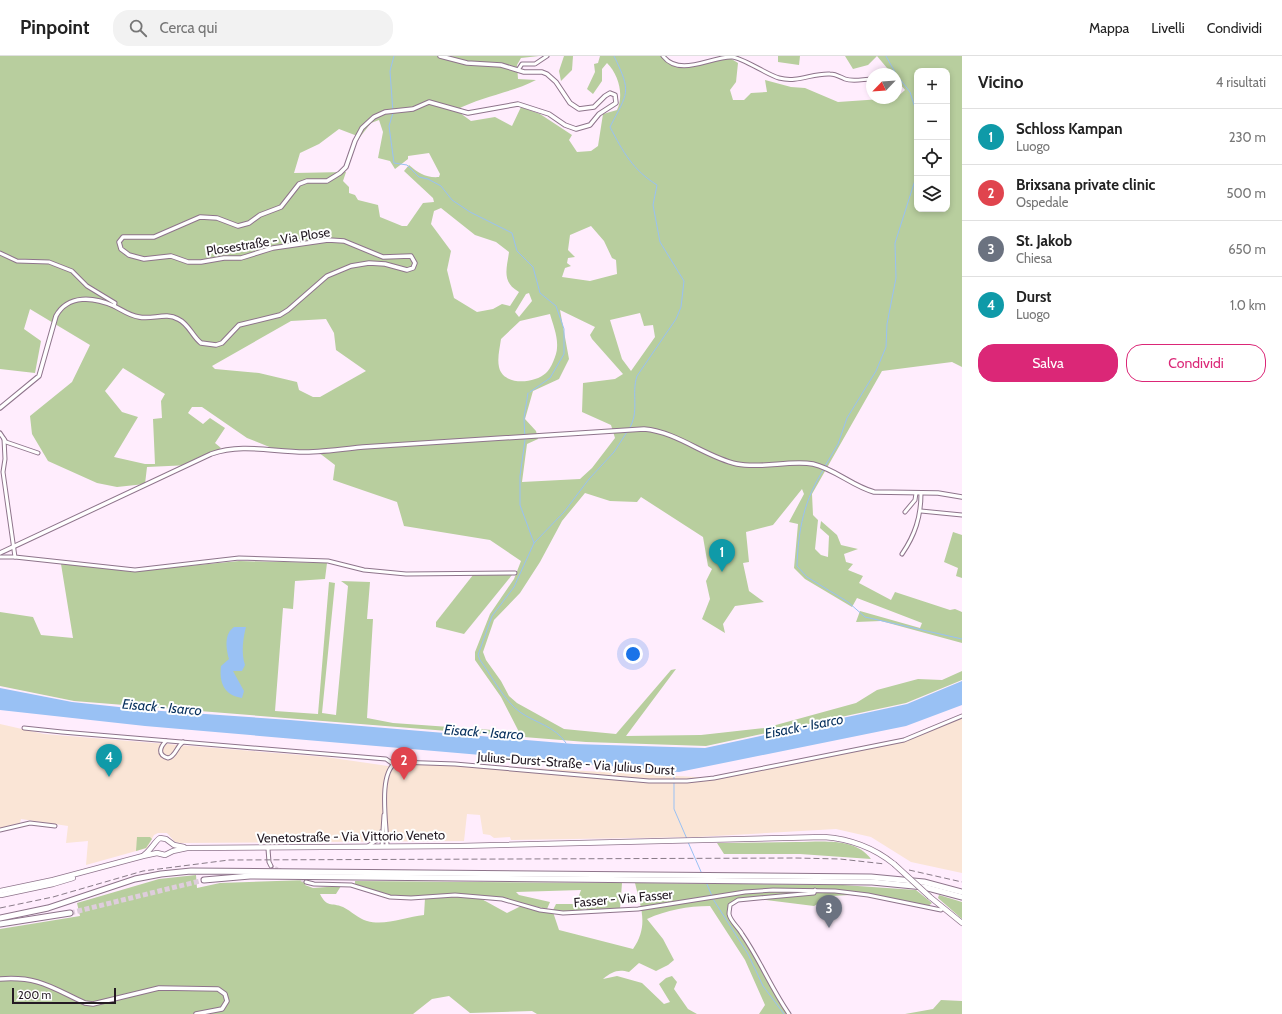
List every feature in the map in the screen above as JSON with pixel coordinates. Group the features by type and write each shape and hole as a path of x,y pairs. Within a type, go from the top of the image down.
{"highway":[{"path":"0,918 48,908 135,879 191,871 872,877 924,882 962,892"},
{"path":"204,880 258,876 872,882 924,887 962,897"},
{"path":"0,924 70,912"}],"main road":[{"name":"Venetostraße - Via Vittorio Veneto","path":"1,893 53,884 87,874 98,868 143,856 157,853 164,855 169,852 187,848 367,847 835,837 876,850 962,923"},
{"name":"Venetostraße - Via Vittorio Veneto","path":"143,856 154,847 155,842 160,838 166,839 170,844 187,848"},
{"path":"169,852 170,844"},
{"path":"154,847 157,853"}],"street":[{"path":"440,56 467,63 501,65 518,70 522,64 535,64 547,56"},
{"path":"663,56 669,61 683,65 696,65 717,58 734,56 778,78 789,80 798,80 812,75 831,74 845,79 866,79"},
{"name":"Plosestraße - Via Plose","path":"0,408 39,376 56,316 64,305 72,300 81,299 97,301 114,306 138,317 167,316 177,318 184,322 196,340 201,343 216,345 222,343 238,325 274,317 288,310 322,280 350,266 369,263 385,264 407,270 413,268 415,263 411,256 383,257 337,240 321,240 290,247 273,248 241,258 224,258 201,262 188,262 171,256 144,259 129,255 119,246 120,240 123,237 154,237 200,217 217,218 232,224 243,225 260,215 281,207 299,184 307,181 326,181 337,176 346,167 357,136 374,117 385,112 413,110 429,102 468,113 518,104 549,114 565,125 576,129 590,125 599,114 616,103 616,97 610,93 594,107 589,109 579,109 570,103 556,82 547,74 518,70"},
{"path":"0,253 17,261 49,262 72,271 87,286 111,299 115,303 114,306"},
{"path":"0,553 198,460 222,450 254,447 318,452 632,428 648,429 663,432 737,464 753,466 812,464 820,466 864,489 874,492 938,493 962,497"},
{"path":"0,433 9,443 38,453"},
{"path":"4,438 5,448 3,472 15,547 15,557"},
{"path":"0,449 5,448"},
{"path":"905,512 914,500 916,493"},
{"path":"902,554 916,530 921,511 921,493"},
{"path":"921,511 962,515"},
{"path":"0,557 15,557 135,570 239,558 328,561 364,570 406,574 514,573"},
{"name":"Julius-Durst-Straße - Via Julius Durst","path":"24,728 386,759 393,764 401,761 415,761 676,782 714,778 886,744 916,736 962,716"},
{"path":"166,741 161,747 161,754 165,758 170,758 183,742"},
{"path":"173,741 175,752"},
{"path":"385,846 387,774 393,764"},
{"path":"385,812 382,830 385,846"},
{"path":"0,830 30,823 55,826"},
{"path":"367,847 376,840 382,830"},
{"path":"268,848 269,862 271,866"},
{"name":"Fasser - Via Fasser","path":"306,882 314,884 351,885 390,897 411,898 455,895 502,898 553,912 569,913 638,909 745,892 815,890"},
{"path":"789,1014 768,982 759,961 729,914 730,905 733,902 771,896 810,894 815,890 868,895 941,910 943,908"},
{"path":"0,979 22,978 41,982 85,1003 93,1004 160,988 218,989 225,994 227,1001 222,1009 196,1014"}],"shaded area":[{"path":"962,716 962,873 911,862 871,837 836,829 697,837 511,840 510,837 494,838 490,835 483,834 480,815 467,814 464,841 180,843 175,842 167,833 158,833 154,835 147,848 86,865 88,841 66,843 68,826 21,819 20,823 0,828 0,724 44,734 326,757 388,766 439,763 714,778 904,740"}],"green space":[{"path":"0,56 539,56 521,58 517,65 518,79 536,80 517,88 476,101 456,110 471,121 495,117 512,126 521,107 540,114 572,135 569,140 577,152 591,151 598,146 603,114 617,110 619,104 619,85 615,73 607,63 602,69 602,81 593,94 587,89 595,72 594,64 598,63 600,56 665,56 665,59 683,65 730,58 738,63 736,82 730,90 733,100 744,100 751,93 767,92 765,80 791,87 805,88 838,102 866,100 866,104 902,104 902,93 905,90 902,86 902,68 887,68 877,56 962,56 962,367 952,362 882,371 812,494 813,515 818,520 815,549 821,555 828,557 829,536 820,528 821,521 837,535 841,545 858,549 844,554 846,562 853,564 848,570 863,576 859,583 891,600 895,592 950,610 955,609 962,612 962,643 881,621 856,622 860,611 920,628 922,623 857,598 852,607 805,579 794,568 798,524 789,522 804,494 802,489 773,525 746,532 749,562 743,563 749,591 764,602 735,606 723,624 725,633 702,619 710,599 706,581 712,569 708,566 703,537 641,497 637,502 610,501 585,493 562,521 540,562 520,593 494,620 483,652 486,660 501,681 509,696 517,703 564,729 616,734 671,670 676,669 626,736 701,735 765,728 856,703 877,690 918,679 942,680 962,671 962,680 906,703 706,746 586,742 74,701 0,686 0,612 33,617 41,635 73,638 61,564 135,571 239,561 327,563 325,579 295,581 293,609 283,608 275,711 318,714 329,582 335,583 322,713 336,715 348,586 341,581 370,582 367,619 373,619 367,718 393,723 519,732 501,697 475,660 475,652 490,614 514,579 521,561 490,540 404,526 397,502 333,480 335,465 318,452 277,450 247,438 202,407 192,407 188,413 203,424 210,418 225,428 215,443 221,448 190,465 147,467 145,484 117,487 97,483 48,461 32,434 30,416 72,382 90,345 30,309 24,329 41,341 35,373 0,369","holes":["379,120 383,132 378,158 390,161 395,169 408,159 408,156 429,153 440,174 439,177 430,177 422,174 409,165 404,171 433,198 434,202 423,203 407,226 402,226 380,217 378,205 358,200 355,195 349,193 349,187 343,181 346,172 294,173 300,153 319,144 339,129 360,137 371,123","441,208 475,235 496,242 509,252 506,274 507,279 513,288 519,292 510,306 502,304 493,309 477,312 454,298 447,270 451,251 431,224 434,211","591,226 604,241 612,258 616,260 617,274 590,281 562,277 565,268 571,266 567,263 568,258 575,257 568,250 570,235","529,293 532,301 519,317 515,312 526,294","560,310 595,327 590,335 592,339 623,374 615,379 583,383 582,412 611,425 615,438 592,468 580,479 522,482 527,444 538,439 536,431 525,419 533,391 559,379 569,359","640,313 644,326 653,325 655,337 631,371 622,359 610,320","550,314 557,339 556,354 550,368 541,377 527,381 506,378 498,364 501,339 520,321","326,319 334,333 336,350 366,371 320,397 313,397 299,390 297,382 259,373 215,369 212,366 291,321","123,368 165,394 161,401 162,418 153,419 155,464 145,464 114,457 138,417 122,412 105,391"]},
{"path":"564,56 573,56 572,70 561,81 559,71"},
{"path":"778,56 800,56 799,65 778,62"},
{"path":"845,56 877,56 868,65 853,69"},
{"path":"953,532 962,535 962,578 956,576 958,568 944,562"},
{"path":"473,575 512,575 464,634 436,627 436,622"},
{"path":"137,837 150,837 152,839 146,848 136,851"},
{"path":"837,842 856,847 871,859 800,854 724,854 717,843"},
{"path":"196,875 197,888 220,883 307,880 305,885 313,888 341,886 336,894 320,894 327,903 343,907 364,920 374,922 396,921 424,915 425,898 390,897 355,886 355,881 622,883 620,910 585,912 587,908 575,912 553,910 556,904 576,904 581,890 516,892 519,895 550,902 547,909 529,905 553,912 559,930 633,949 638,941 642,925 641,909 635,883 843,885 916,890 932,903 927,907 892,898 850,895 831,896 814,906 749,898 738,900 730,905 729,914 759,961 768,982 789,1014 759,1014 765,1005 745,960 710,906 677,909 647,919 663,939 674,960 668,965 656,971 639,963 629,972 615,972 603,979 617,976 642,983 664,1004 670,1002 659,984 666,978 672,976 677,982 674,989 688,1009 697,1014 537,1014 532,1011 470,1013 449,996 432,999 413,1014 0,1014 0,929 80,916 77,903 159,879","holes":["478,897 502,899 525,904 507,913"]},
{"path":"939,895 962,902 962,919 938,898"},
{"path":"941,1000 962,1001 962,1014 905,1014 933,1009"}],"water":[{"path":"234,627 246,627 243,646 245,665 242,671 233,671 244,691 242,698 227,691 221,678 221,666 229,659 227,637"},
{"path":"962,681 962,705 906,726 679,772 145,726 0,710 0,688 72,702 147,710 290,720 574,744 705,748 907,704"}],"waterway":[{"path":"394,56 390,71 393,113 389,126 394,163 407,165 419,177 428,179 441,186 452,200 470,212 512,233 517,251 533,267 540,293 556,306 564,329 564,354 550,378 530,392"},
{"path":"614,56 624,78 626,92 621,106 610,127 629,160 641,173 657,185 653,205 660,242 684,281 681,307 676,319 637,376 635,383 635,410 629,429"},
{"path":"886,56 893,68"},
{"path":"902,82 910,92 914,105"},
{"path":"825,466 838,444 847,418 876,371 886,347 887,324 896,278 895,243 916,176"},
{"path":"528,393 524,418 525,440 520,476 520,505 534,543"},
{"path":"566,743 551,729 514,708 498,688 478,655 492,616 514,587 534,543 564,512 589,479 614,452 627,432"},
{"path":"824,469 811,492 803,516 797,566 807,577 848,602 865,617 962,639"},
{"path":"674,771 674,780"},
{"path":"674,783 674,809 687,839"},
{"path":"688,842 702,874"},
{"path":"706,882 712,896"},
{"path":"713,899 748,954 763,986 784,1014"}],"tunnel":[{"path":"271,866 281,870"},
{"path":"297,878 306,882"},
{"path":"70,913 204,880"}],"railway":[{"path":"0,908 53,897 143,871 229,860 796,858 840,859 885,864"},
{"path":"909,870 962,882"}],"place":[{"name":"Schloss Kampan","path":"722,572"},
{"name":"Durst","path":"109,777"},
{"name":"Brixsana private clinic","path":"404,780"},
{"name":"St. Jakob","path":"829,928"}],"water label":[{"name":"Eisack - Isarco","path":"162,707"},
{"name":"Eisack - Isarco","path":"804,726"},
{"name":"Eisack - Isarco","path":"484,732"}]}
